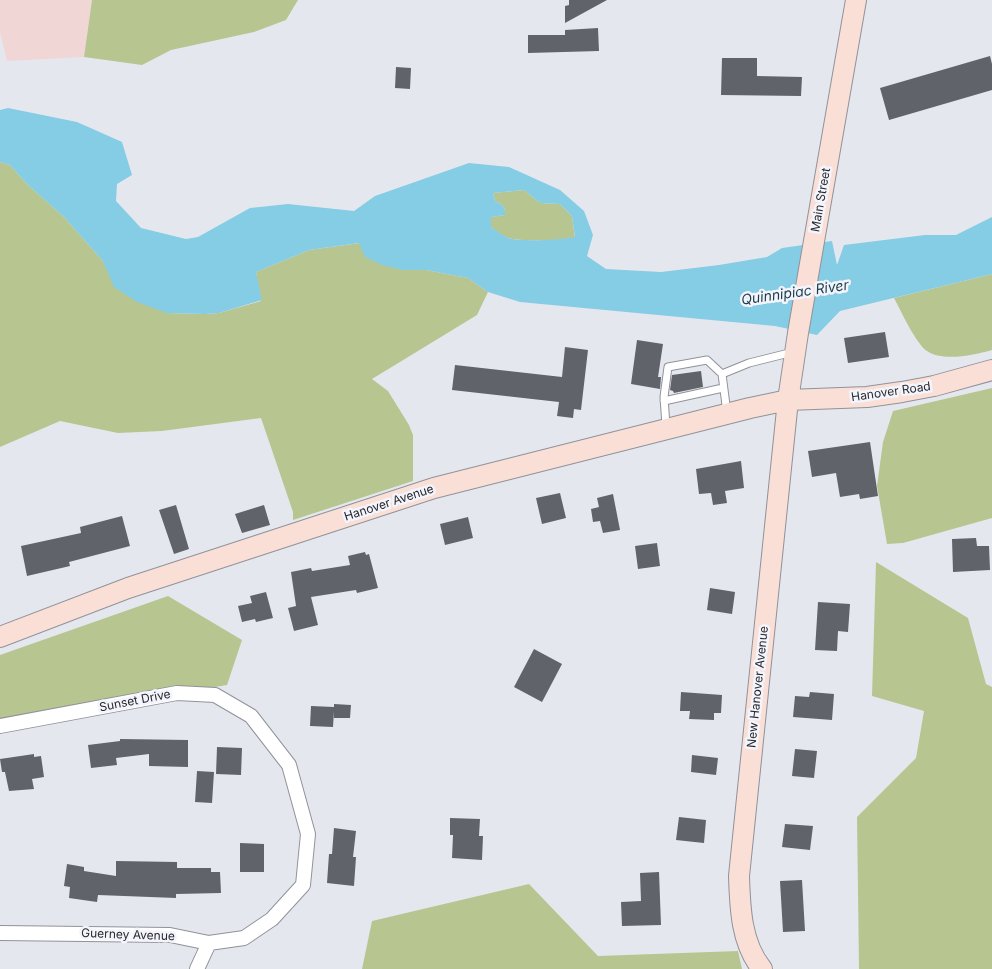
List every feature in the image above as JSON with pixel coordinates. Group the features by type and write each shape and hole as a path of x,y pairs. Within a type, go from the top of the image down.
{"main road":[{"name":"Main Street","path":"788,400 856,0"},
{"name":"Hanover Road","path":"788,400 866,397 902,392 934,386 992,370"},
{"name":"Hanover Avenue","path":"0,637 128,588 434,488 788,400"},
{"name":"New Hanover Avenue","path":"762,969 745,934 740,907 739,876 788,400"}],"street":[{"name":"Sunset Drive","path":"0,726 177,693 215,695 251,716 289,765 308,834"},
{"name":"Guerney Avenue","path":"0,933 170,935 210,943 244,938 272,919 303,885 308,834"},
{"path":"196,969 210,943"}],"lane":[{"path":"722,374 797,342"},
{"path":"667,429 664,401 668,367 706,360 722,374 727,414"},
{"path":"664,401 724,388"}],"shaded area":[{"path":"0,0 92,0 84,57 7,61 0,32"}],"green space":[{"path":"92,0 298,0 286,20 254,32 171,50 142,65 84,57"},
{"path":"0,162 10,165 27,184 64,217 103,261 167,313 219,313 261,301 256,272 309,250 360,243 403,270 426,270 468,278 488,292 477,315 372,379 388,391 409,425 413,435 413,481 293,520 293,512 261,418 162,431 118,433 60,421 0,447"},
{"path":"524,190 540,203 560,204 572,216 575,238 514,239 506,237 491,227 491,217 505,215 504,208 495,201 493,193"},
{"path":"992,274 992,350 985,352 950,357 927,351 914,335 894,298"},
{"path":"992,388 992,518 903,543 887,544 877,486 883,442 893,411"},
{"path":"876,562 968,618 986,684 992,687 992,969 859,969 857,817 916,758 924,711 872,696"},
{"path":"168,596 242,640 227,685 0,723 0,655"},
{"path":"529,884 598,956 738,951 742,969 362,969 372,921"}],"water":[{"name":"Quinnipiac River","path":"8,108 77,122 122,142 132,175 117,184 116,201 141,228 186,239 198,237 250,208 288,204 354,211 375,196 469,163 509,167 560,190 584,211 593,235 587,256 606,269 661,272 719,265 767,257 782,248 832,241 837,265 844,245 925,235 956,235 992,217 992,274 840,311 817,335 775,326 520,302 488,292 468,278 426,270 403,270 382,265 365,257 359,243 309,250 256,272 262,300 219,313 167,313 137,302 114,287 103,261 64,217 27,184 10,165 0,162 0,110","holes":["524,190 540,203 560,204 572,216 575,237 522,240 508,238 491,227 491,217 505,215 504,208 495,201 493,193"]}],"building":[{"path":"569,0 607,0 565,23 565,6 569,5"},
{"path":"598,28 599,51 528,53 528,35 565,35 565,30"},
{"path":"990,56 992,64 992,90 889,120 880,88"},
{"path":"722,58 757,58 757,76 802,77 801,96 721,95"},
{"path":"396,67 411,68 410,89 395,88"},
{"path":"885,332 889,357 848,363 844,338"},
{"path":"637,340 663,344 658,377 661,377 660,389 631,384"},
{"path":"565,347 588,350 581,410 574,409 573,418 557,416 559,402 452,390 455,365 562,377"},
{"path":"701,371 703,387 674,393 670,390 672,375"},
{"path":"870,442 878,496 860,499 859,494 840,497 836,473 812,477 808,451"},
{"path":"741,461 744,488 725,491 727,503 713,505 711,493 699,494 696,469"},
{"path":"560,493 566,518 542,524 536,498"},
{"path":"613,494 620,530 603,533 600,521 593,522 591,509 599,507 597,498"},
{"path":"176,505 189,549 174,554 159,510"},
{"path":"264,505 270,525 242,533 235,514"},
{"path":"122,516 130,546 69,562 70,566 27,576 21,546 81,533 80,527"},
{"path":"468,517 473,538 445,545 440,524"},
{"path":"976,538 977,546 989,546 990,570 953,572 952,539"},
{"path":"657,543 660,566 638,569 635,546"},
{"path":"365,552 366,555 369,554 378,588 357,593 356,590 311,597 318,625 294,631 288,608 296,606 291,572 311,568 312,571 350,565 348,556"},
{"path":"710,588 735,592 732,614 707,610"},
{"path":"266,592 273,618 256,622 255,619 242,622 238,606 252,603 250,596"},
{"path":"818,602 850,604 848,632 838,631 837,651 815,650"},
{"path":"534,649 562,664 542,702 514,687"},
{"path":"681,692 722,695 721,713 714,713 714,720 689,719 690,711 680,711"},
{"path":"810,692 834,694 832,720 793,717 795,696 809,697"},
{"path":"334,704 351,705 350,718 334,718 334,711 333,727 310,726 311,706 334,707"},
{"path":"120,739 188,740 188,767 149,766 149,754 116,758 117,765 91,768 88,745 120,741"},
{"path":"217,747 242,748 241,775 216,774"},
{"path":"795,749 817,751 814,778 792,776"},
{"path":"34,754 34,757 41,756 44,777 32,779 34,789 9,791 5,772 2,772 0,759"},
{"path":"692,755 718,758 716,775 691,772"},
{"path":"197,771 214,772 212,803 195,802"},
{"path":"679,817 706,820 704,843 676,840"},
{"path":"450,818 480,819 479,836 483,836 482,860 452,858 453,835 450,835"},
{"path":"785,824 813,826 810,850 782,847"},
{"path":"334,828 356,831 353,857 356,857 354,886 327,883 329,854 332,854"},
{"path":"240,843 264,844 264,872 240,872"},
{"path":"116,861 177,862 177,868 211,868 211,872 220,872 221,893 176,894 176,898 98,895 97,902 69,898 70,887 64,886 67,864 84,867 84,871 116,876"},
{"path":"659,872 661,925 622,926 621,902 641,901 640,873"},
{"path":"802,880 805,931 783,932 780,881"}]}
